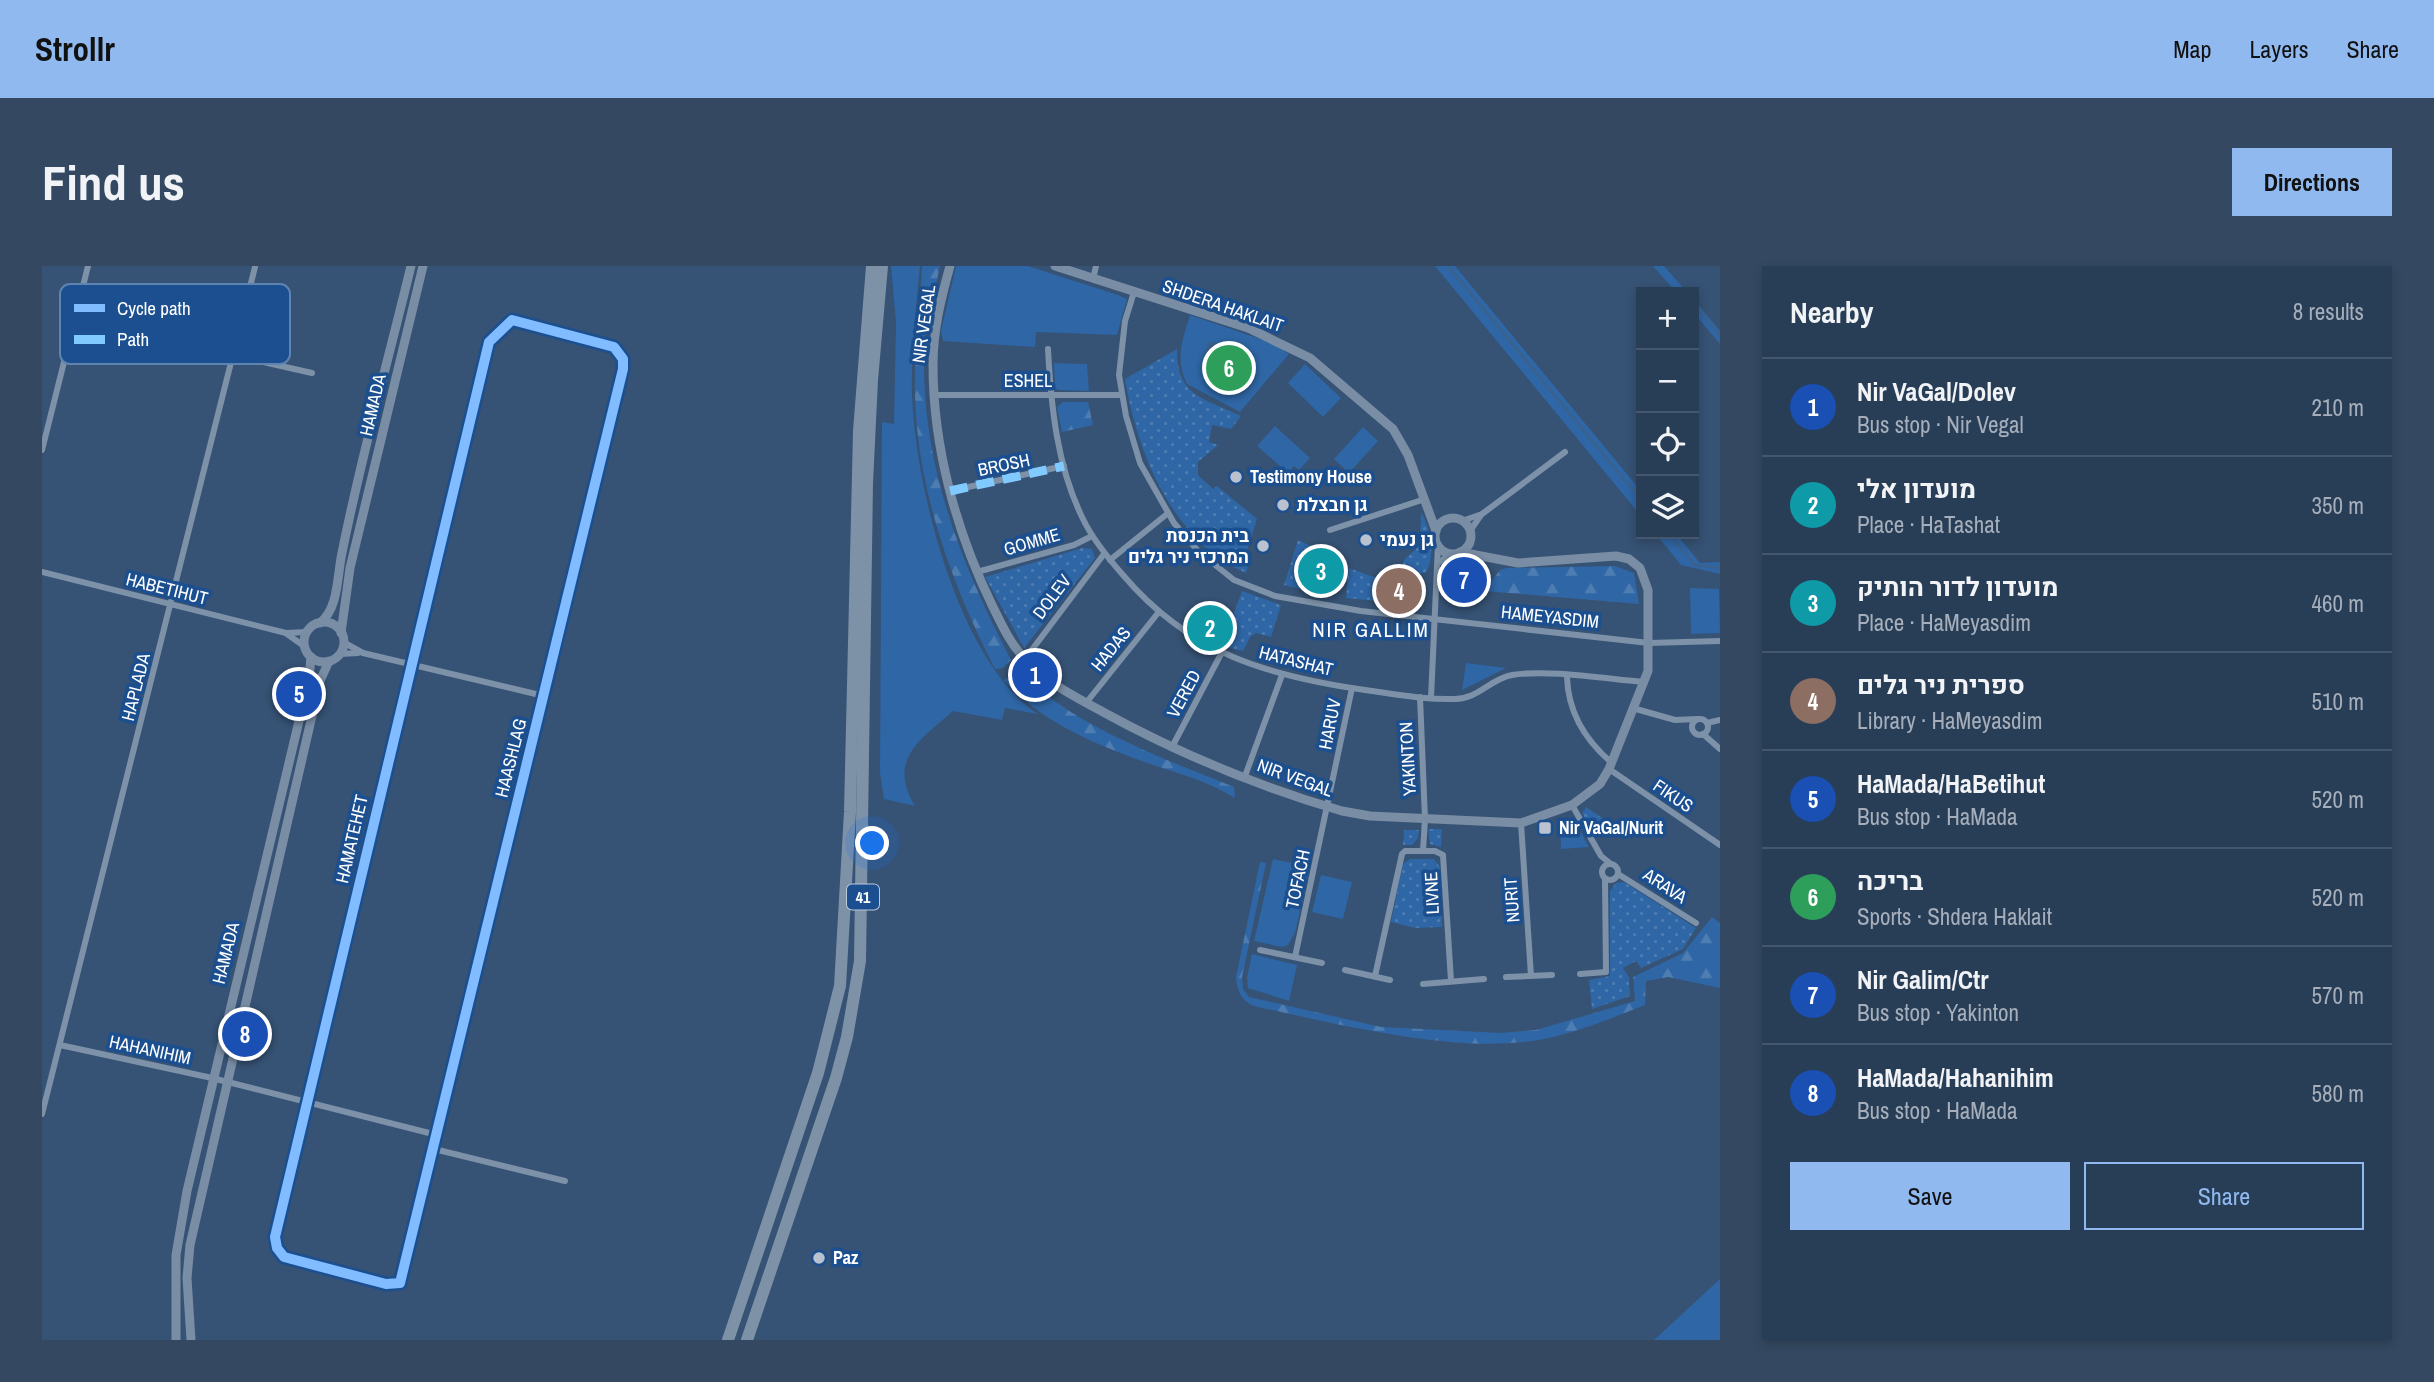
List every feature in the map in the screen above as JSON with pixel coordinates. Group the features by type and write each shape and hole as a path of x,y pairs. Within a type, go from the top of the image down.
{"highway":[{"name":"41","path":"727,1340 818,1073 840,986 851,798 859,431 872,266"},
{"name":"41","path":"747,1340 836,1078 847,1037 860,961 867,483 872,380 882,266"}],"street":[{"path":"83,284 88,266"},
{"name":"HAMADA","path":"320,623 328,616 333,602 345,537 411,266"},
{"name":"HAMADA","path":"342,637 352,559 423,266"},
{"name":"NIR VEGAL","path":"950,266 934,340 936,395 950,491 977,572 998,617 1025,659 1051,682 1086,703 1172,747 1328,807 1370,816 1521,823 1572,805 1600,784 1611,766 1645,682 1649,643 1646,582 1640,568 1629,559 1606,556 1518,563 1455,553"},
{"name":"SHDERA HAKLAIT","path":"1055,266 1248,328 1295,349 1325,369 1393,429 1408,455 1436,531"},
{"path":"1093,279 1096,266"},
{"name":"HAMEYASDIM","path":"1134,292 1119,359 1121,395 1140,463 1167,514 1199,552 1234,580 1252,589 1324,606 1435,620 1649,643 1720,641"},
{"name":"HAMATEHET","path":"400,1283 386,1284 284,1257 276,1248 275,1237 489,342 512,320"},
{"name":"HAASHLAG","path":"400,1283 624,369 623,359 614,347 512,320"},
{"name":"HATASHAT","path":"1048,349 1051,396 1064,466 1076,502 1092,536 1107,557 1158,613 1221,654 1282,675 1352,688 1431,698 1467,698 1514,674 1645,682"},
{"path":"42,450 63,364"},
{"name":"HAPLADA","path":"42,1114 232,364"},
{"path":"271,364 312,373"},
{"name":"ESHEL","path":"936,395 1121,395"},
{"path":"1429,509 1438,517 1462,521 1482,514 1565,452"},
{"name":"BROSH","path":"950,491 1064,466"},
{"path":"1330,530 1425,499"},
{"name":"DOLEV","path":"1025,659 1107,557 1167,514"},
{"path":"1439,564 1442,558 1455,553 1470,536 1482,514"},
{"path":"1431,698 1439,564 1436,531 1448,519"},
{"path":"1462,521 1477,552 1485,557"},
{"name":"GOMME","path":"977,572 1074,545 1092,536"},
{"path":"1438,545 1455,553"},
{"name":"HABETIHUT","path":"42,572 286,633 307,632"},
{"name":"HADAS","path":"1086,703 1158,613"},
{"path":"363,653 342,637 332,625 320,623 307,632 304,646 311,657 329,661 340,654 363,653 544,696"},
{"name":"HABETIHUT","path":"286,633 304,646"},
{"path":"340,654 342,637"},
{"name":"VERED","path":"1172,747 1221,654"},
{"name":"HAMADA","path":"176,1340 176,1255 212,1077 309,679 311,657"},
{"name":"HAMADA","path":"191,1340 187,1292 190,1245 320,681 329,661"},
{"path":"1245,776 1282,675"},
{"name":"FIKUS","path":"1567,677 1572,706 1584,733 1611,766 1720,845"},
{"name":"HARUV","path":"1328,807 1352,688"},
{"name":"YAKINTON","path":"1420,697 1425,819"},
{"path":"1636,709 1675,720 1693,732 1703,734 1720,749"},
{"path":"1675,720 1698,719 1707,723 1720,720"},
{"path":"1693,732 1692,724 1698,719"},
{"path":"1703,734 1708,728 1707,723"},
{"path":"1572,805 1601,856 1605,879 1606,972 1580,974"},
{"name":"TOFACH","path":"1295,957 1328,807"},
{"name":"LIVNE","path":"1425,819 1423,851 1443,855 1451,981"},
{"name":"NURIT","path":"1521,823 1531,976"},
{"path":"1375,976 1400,858 1405,851 1423,851"},
{"path":"1601,856 1618,874 1613,880 1605,879"},
{"path":"1603,869 1611,864"},
{"name":"ARAVA","path":"1618,874 1696,923"},
{"path":"1260,950 1322,963"},
{"path":"1345,970 1390,980"},
{"path":"1506,977 1552,975"},
{"path":"1423,984 1484,978"},
{"name":"HAHANIHIM","path":"60,1045 212,1077 437,1135"},
{"path":"434,1149 565,1181"}],"green space":[{"path":"891,266 920,266 912,362 915,432 932,522 946,569 964,614 985,655 1010,689 1038,714 1005,708 1002,720 953,711 919,742 906,763 904,776 915,806 884,799 880,773 882,422 894,424 896,323"},
{"path":"922,266 940,266 924,355 925,396 937,475 961,551 1011,660 1003,668 995,669 951,570 922,466 917,430 915,378"},
{"path":"956,266 1028,266 1118,295 1127,299 1117,335 1036,332 1035,347 943,341 941,331"},
{"path":"1435,266 1455,266 1636,485 1636,510"},
{"path":"1653,266 1664,266 1683,287 1672,287"},
{"path":"1699,306 1720,331 1720,344 1699,319"},
{"path":"1190,315 1272,343 1289,354 1240,412 1187,384 1181,358 1182,342"},
{"path":"1177,349 1178,365 1187,386 1204,399 1241,416 1231,429 1212,425 1209,442 1218,445 1198,462 1198,475 1213,489 1217,486 1257,519 1246,554 1251,556 1246,573 1220,558 1178,517 1149,464 1139,436 1125,379"},
{"path":"1054,363 1087,364 1089,391 1058,390 1055,387"},
{"path":"1305,364 1341,398 1323,417 1288,383"},
{"path":"1063,402 1088,402 1093,425 1062,432 1057,407"},
{"path":"1275,426 1310,458 1299,470 1294,466 1288,473 1257,446"},
{"path":"1363,427 1378,441 1349,473 1334,459"},
{"path":"1421,512 1431,542 1429,567 1425,573 1402,574 1404,560 1420,545"},
{"path":"1660,539 1680,539 1700,563 1720,562 1720,574 1681,565"},
{"path":"1298,540 1315,548 1309,591 1284,585"},
{"path":"1082,548 1092,549 1095,558 1024,648 985,577"},
{"path":"1448,558 1484,563 1485,567 1476,575 1446,564"},
{"path":"1615,566 1634,573 1639,604 1484,591 1500,570 1507,568"},
{"path":"1349,568 1390,583 1388,602 1346,598"},
{"path":"1690,588 1719,589 1720,633 1691,634"},
{"path":"1242,591 1281,605 1271,637 1256,633 1250,637 1243,651 1222,646"},
{"path":"1466,663 1506,668 1462,690"},
{"path":"1019,669 1063,707 1119,738 1234,787 1235,798 1200,781 1102,746 1049,718 1004,680"},
{"path":"1586,807 1608,822 1596,837 1582,813"},
{"path":"1567,821 1576,823 1589,847 1561,849 1560,824"},
{"path":"1428,829 1442,829 1441,847 1430,844"},
{"path":"1404,830 1419,830 1418,838 1412,845 1403,845"},
{"path":"1273,859 1310,867 1295,933 1288,945 1282,947 1254,941"},
{"path":"1410,859 1434,859 1440,867 1442,927 1415,928 1391,922 1403,864"},
{"path":"1260,862 1266,863 1242,977 1243,989 1249,997 1381,1027 1501,1033 1536,1030 1635,1001 1633,977 1683,953 1712,917 1720,923 1720,988 1668,977 1646,981 1645,1005 1570,1033 1511,1043 1475,1044 1399,1036 1254,1006 1240,994 1236,977"},
{"path":"1321,875 1352,882 1343,919 1312,912"},
{"path":"1624,882 1696,928 1683,949 1641,968 1636,961 1623,968 1629,977 1630,996 1592,1009 1589,980 1610,976 1610,891 1616,883"},
{"path":"1252,954 1297,965 1289,1001 1248,988 1247,977"},
{"path":"1720,1279 1720,1340 1654,1340"}],"water":[{"path":"1209,341 1241,351 1237,363 1205,353"}],"waterway":[{"path":"1448,266 1636,494"},
{"path":"1699,310 1720,336"},
{"path":"1673,539 1695,565 1720,568"}],"marked path":[{"path":"950,491 1064,466"}],"cycle path":[{"path":"512,320 614,347 623,359 623,369 400,1283 386,1284 284,1257 277,1248 275,1237 489,342 512,320"}],"place":[{"name":"בריכה","path":"1229,368"},
{"name":"Testimony House","path":"1236,477"},
{"name":"גן חבצלת","path":"1283,505"},
{"name":"גן נעמי","path":"1366,540"},
{"name":"בית הכנסת המרכזי ניר גלים","path":"1263,546"},
{"name":"מועדון לדור הותיק","path":"1321,571"},
{"name":"Nir Galim/Ctr","path":"1464,580"},
{"name":"ספרית ניר גלים","path":"1399,591"},
{"name":"מועדון אלי","path":"1210,628"},
{"name":"Nir VaGal/Dolev","path":"1035,675"},
{"name":"HaMada/HaBetihut","path":"299,694"},
{"name":"Nir VaGal/Nurit","path":"1545,828"},
{"name":"HaMada/Hahanihim","path":"245,1034"},
{"name":"Paz","path":"819,1258"}],"district":[{"name":"NIR GALLIM","path":"1371,630"}]}
